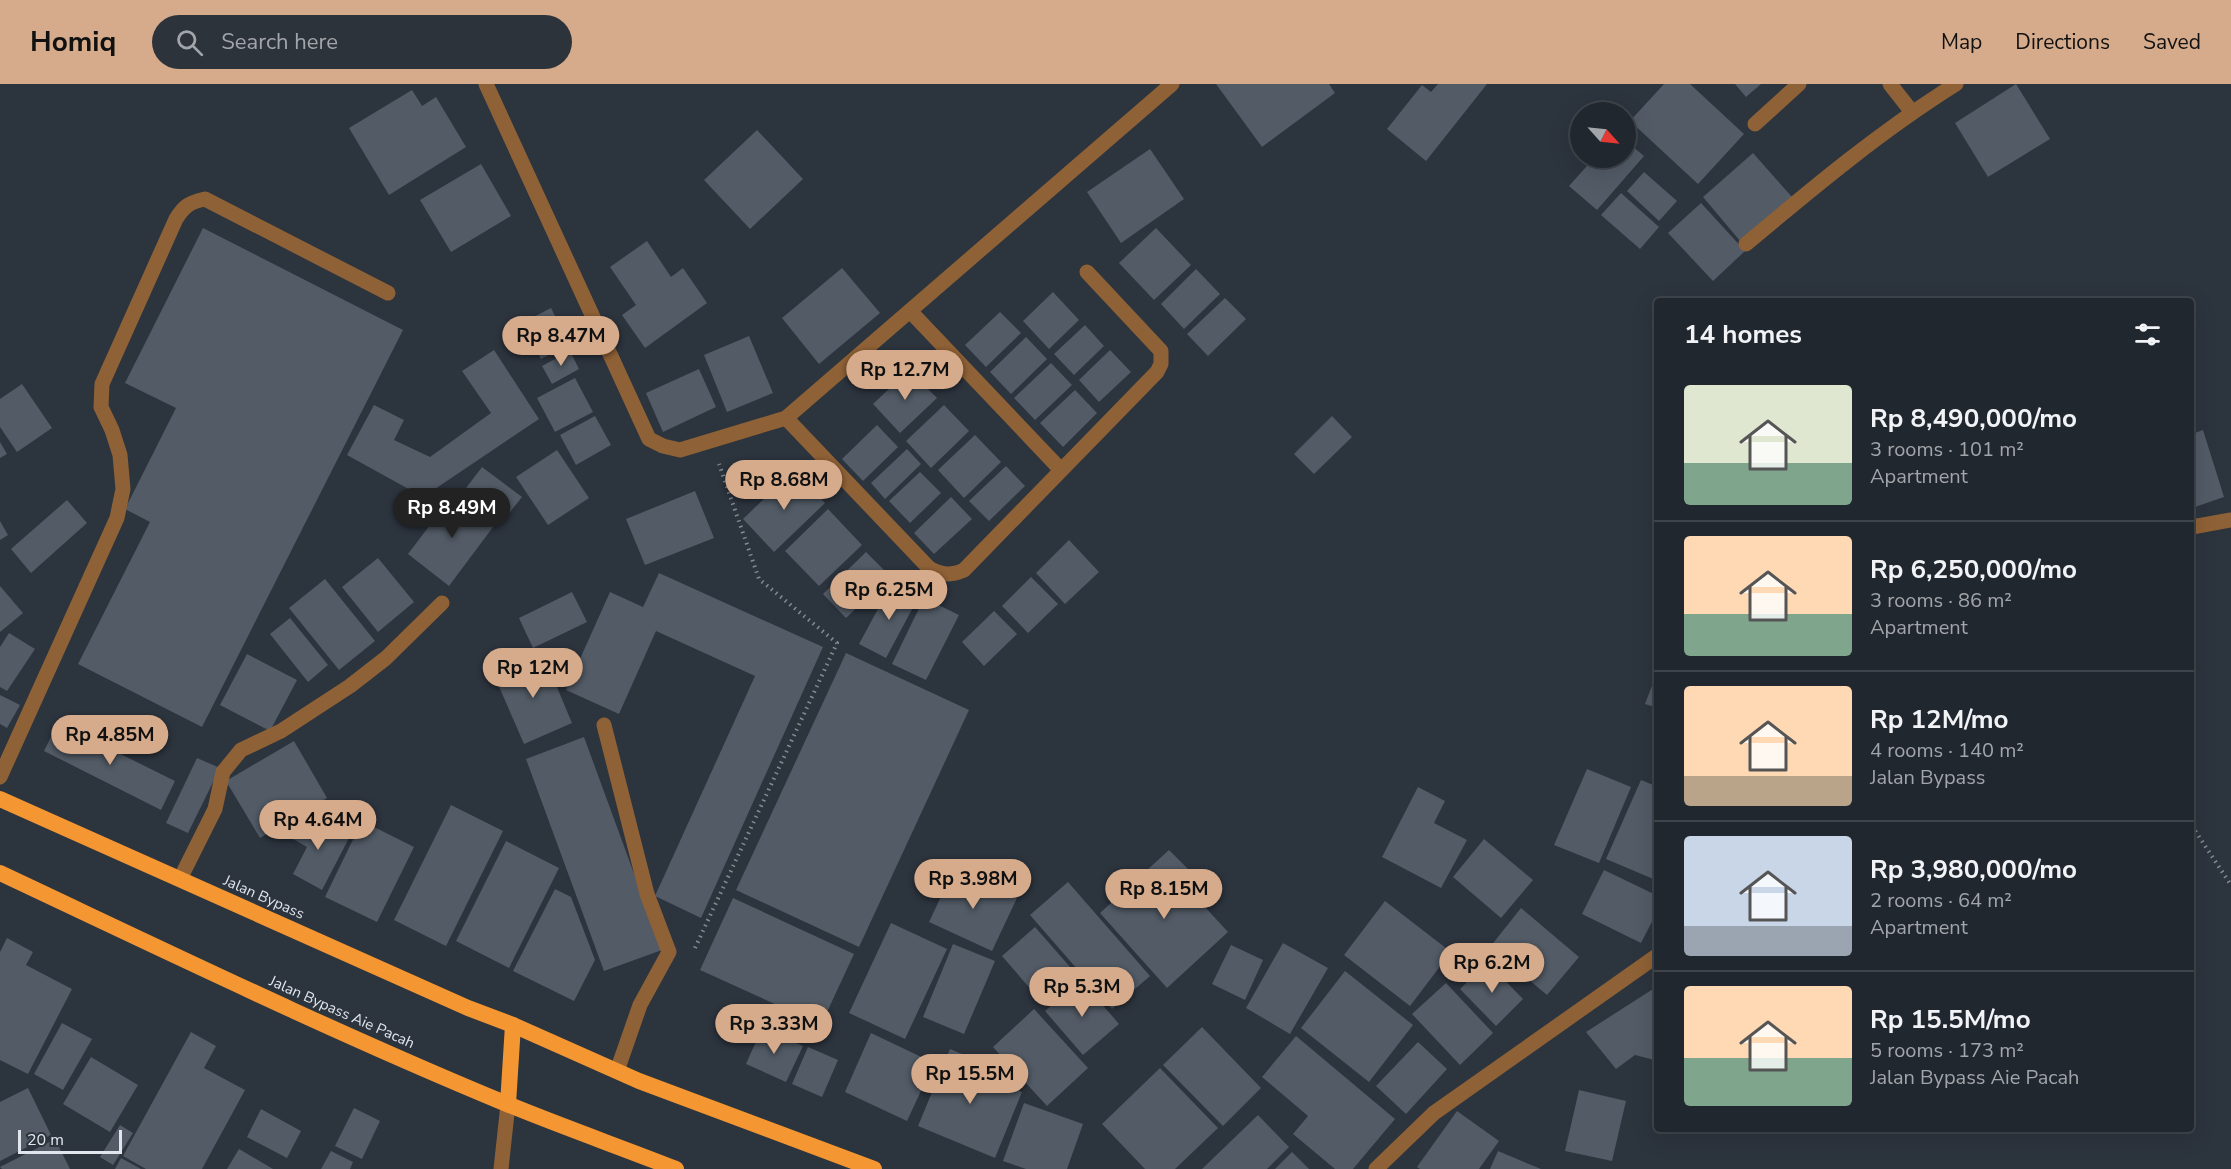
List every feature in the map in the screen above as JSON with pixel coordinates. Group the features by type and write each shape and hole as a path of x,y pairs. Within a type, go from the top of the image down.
{"highway":[{"name":"Jalan Bypass","path":"0,799 468,1008 513,1025 639,1081 874,1169"},
{"name":"Jalan Bypass Aie Pacah","path":"0,873 425,1069 676,1169"},
{"path":"508,1104 513,1025"}],"street":[{"path":"486,84 649,439 663,446 680,450 786,418 1172,84"},
{"path":"1755,124 1799,84"},
{"path":"1890,84 1912,112"},
{"path":"1746,244 1841,165 1912,112 1956,84"},
{"path":"0,777 117,518 123,489 120,455 101,407 102,384 176,219 184,207 205,199 388,293"},
{"path":"786,418 929,568 939,573 954,574 964,570 1157,372 1161,364 1161,351 1087,272"},
{"path":"910,311 1061,470"},
{"path":"2194,527 2231,520"},
{"path":"180,879 215,809 223,772 241,750 281,731 350,686 387,658 442,603"},
{"path":"603,725 647,894 669,952 640,1005 617,1071"},
{"path":"1376,1169 1434,1113 1654,958"},
{"path":"501,1169 508,1104"}],"path":[{"path":"693,954 837,643 759,579 711,441"},
{"path":"2194,829 2231,885"}],"building":[{"path":"1216,84 1329,84 1335,93 1262,147"},
{"path":"1438,84 1487,84 1426,161 1387,129 1422,85 1431,92"},
{"path":"1664,84 1690,84 1744,134 1698,184 1636,127 1636,114"},
{"path":"1735,84 1761,84 1746,97"},
{"path":"2016,84 2050,139 1988,177 1955,123"},
{"path":"412,90 422,106 436,97 466,147 389,195 349,128"},
{"path":"757,130 803,179 750,229 704,180"},
{"path":"1150,149 1184,199 1121,243 1087,192"},
{"path":"1636,149 1644,156 1636,165"},
{"path":"1753,153 1792,197 1741,242 1703,197"},
{"path":"481,164 511,216 451,252 420,200"},
{"path":"1585,168 1634,168 1597,210 1569,186"},
{"path":"1644,172 1677,201 1659,221 1627,191"},
{"path":"1621,193 1659,227 1640,249 1601,215"},
{"path":"1701,203 1745,251 1713,281 1668,233"},
{"path":"203,228 403,330 202,727 78,664 150,522 125,509 176,408 125,383"},
{"path":"1156,228 1191,265 1154,300 1119,263"},
{"path":"647,241 671,277 683,268 707,303 645,348 622,315 636,305 610,267"},
{"path":"842,268 880,313 819,364 782,318"},
{"path":"1196,269 1220,294 1184,329 1161,304"},
{"path":"1053,292 1079,320 1049,349 1023,321"},
{"path":"1225,298 1246,319 1208,356 1187,334"},
{"path":"551,308 569,344 541,359 522,323"},
{"path":"1000,312 1021,333 986,367 965,345"},
{"path":"1085,325 1104,346 1074,375 1054,354"},
{"path":"749,336 773,393 727,412 704,355"},
{"path":"1026,337 1047,359 1011,394 990,372"},
{"path":"494,350 539,419 423,497 347,455 374,405 404,420 394,440 430,457 491,413 462,371"},
{"path":"1110,350 1131,372 1099,402 1079,380"},
{"path":"570,351 579,369 552,384 542,366"},
{"path":"1051,363 1072,385 1035,420 1014,398"},
{"path":"699,369 716,407 663,432 646,393"},
{"path":"909,370 937,398 900,433 873,404"},
{"path":"575,378 593,412 555,432 537,398"},
{"path":"22,384 52,428 17,452 0,427 0,399"},
{"path":"1075,390 1097,413 1063,447 1040,423"},
{"path":"944,405 969,431 931,468 906,441"},
{"path":"595,416 611,445 576,465 560,435"},
{"path":"1332,416 1352,437 1314,474 1294,454"},
{"path":"877,425 898,447 863,481 842,459"},
{"path":"2203,430 2224,497 2194,507 2194,433"},
{"path":"975,435 1001,462 964,498 938,470"},
{"path":"0,442 7,454 0,458"},
{"path":"907,449 921,464 885,499 871,483"},
{"path":"557,450 589,498 548,525 516,477"},
{"path":"1006,466 1025,486 989,521 969,501"},
{"path":"482,467 522,497 502,522 463,492"},
{"path":"794,470 825,503 774,552 743,519"},
{"path":"920,472 941,493 910,523 889,501"},
{"path":"695,491 714,538 645,565 626,519"},
{"path":"455,492 496,523 449,586 408,554"},
{"path":"951,497 972,519 934,554 914,533"},
{"path":"67,500 87,523 31,573 11,549"},
{"path":"828,509 862,545 819,586 785,551"},
{"path":"0,521 8,535 0,540"},
{"path":"1069,540 1099,572 1065,604 1036,573"},
{"path":"866,552 890,576 846,618 823,594"},
{"path":"378,558 414,602 378,632 342,587"},
{"path":"659,573 823,647 701,918 655,896 755,676 656,631 619,714 566,690 610,592 643,607"},
{"path":"1031,577 1058,604 1028,633 1002,606"},
{"path":"325,579 375,641 339,670 289,608"},
{"path":"892,583 918,598 886,658 859,644"},
{"path":"0,586 23,613 0,632"},
{"path":"572,592 587,622 533,648 519,618"},
{"path":"924,598 959,615 926,680 892,664"},
{"path":"994,611 1017,634 984,666 962,642"},
{"path":"290,618 328,665 308,682 270,634"},
{"path":"9,633 35,649 7,691 0,687 0,647"},
{"path":"846,653 969,710 859,947 736,890"},
{"path":"247,654 297,680 270,731 220,705"},
{"path":"543,654 572,723 524,744 494,675"},
{"path":"1654,680 1654,707 1645,704"},
{"path":"0,695 20,705 7,728 0,724"},
{"path":"58,723 175,781 161,810 44,751"},
{"path":"584,737 662,950 604,971 526,759"},
{"path":"294,741 327,798 260,838 226,781"},
{"path":"197,758 220,768 188,833 166,823"},
{"path":"1587,769 1631,787 1599,863 1554,845"},
{"path":"1641,780 1654,785 1654,879 1606,859"},
{"path":"1418,787 1445,801 1434,823 1467,840 1441,888 1382,857"},
{"path":"451,805 503,831 446,946 394,920"},
{"path":"306,815 349,838 322,890 293,874 307,847 293,839"},
{"path":"362,821 414,847 377,922 325,897"},
{"path":"1484,839 1533,880 1501,918 1453,877"},
{"path":"506,841 559,868 509,968 456,941"},
{"path":"1169,850 1192,873 1182,882 1228,932 1167,988 1100,913"},
{"path":"954,869 1017,898 992,951 929,922"},
{"path":"1604,870 1654,894 1654,918 1641,943 1582,914"},
{"path":"1068,882 1150,976 1112,1009 1030,915"},
{"path":"555,889 571,897 595,960 574,1001 513,971"},
{"path":"733,898 854,954 821,1025 700,970"},
{"path":"1385,901 1451,952 1410,1006 1344,955"},
{"path":"1521,908 1579,957 1547,995 1490,947"},
{"path":"891,923 947,949 905,1039 849,1013"},
{"path":"1035,927 1078,976 1045,1006 1002,956"},
{"path":"7,938 33,952 26,965 72,989 28,1074 0,1060 0,952"},
{"path":"1283,943 1328,968 1290,1034 1246,1008"},
{"path":"953,944 995,961 964,1034 923,1017"},
{"path":"1231,945 1263,960 1245,1000 1212,984"},
{"path":"1487,962 1523,999 1496,1026 1460,989"},
{"path":"1345,971 1413,1025 1369,1082 1301,1028"},
{"path":"1081,980 1119,1024 1083,1055 1045,1011"},
{"path":"1446,983 1493,1033 1460,1065 1412,1014"},
{"path":"1654,989 1654,1060 1635,1055 1616,1069 1586,1032"},
{"path":"1034,1009 1088,1068 1047,1106 993,1047"},
{"path":"62,1023 92,1039 63,1090 34,1074"},
{"path":"1202,1027 1261,1088 1223,1126 1163,1065"},
{"path":"762,1028 803,1046 786,1082 746,1064"},
{"path":"191,1032 216,1046 204,1068 245,1090 202,1169 146,1169 123,1156"},
{"path":"871,1033 934,1063 907,1121 845,1092"},
{"path":"1296,1036 1395,1119 1353,1169 1335,1169 1293,1134 1308,1116 1262,1077"},
{"path":"1418,1042 1447,1069 1406,1114 1376,1086"},
{"path":"808,1047 838,1060 822,1097 792,1084"},
{"path":"950,1049 998,1069 993,1079 1022,1092 995,1158 918,1126"},
{"path":"91,1057 138,1085 110,1132 63,1104"},
{"path":"1160,1068 1218,1128 1175,1169 1145,1169 1102,1124"},
{"path":"28,1088 51,1135 0,1161 0,1102"},
{"path":"1579,1090 1626,1101 1612,1161 1565,1151"},
{"path":"1024,1103 1083,1124 1067,1169 1026,1169 1003,1161"},
{"path":"354,1108 380,1121 362,1159 335,1146"},
{"path":"261,1109 301,1131 287,1158 247,1137"},
{"path":"1457,1111 1499,1141 1479,1169 1420,1169 1417,1167"},
{"path":"1258,1115 1289,1147 1267,1169 1202,1169"},
{"path":"120,1125 133,1133 113,1165 100,1157"},
{"path":"55,1139 70,1169 2,1169 0,1167"},
{"path":"239,1149 273,1169 227,1169"},
{"path":"331,1151 353,1162 350,1169 321,1169"},
{"path":"1498,1151 1541,1169 1490,1169"},
{"path":"1292,1152 1309,1169 1275,1169"},
{"path":"121,1158 141,1169 115,1169"}]}
